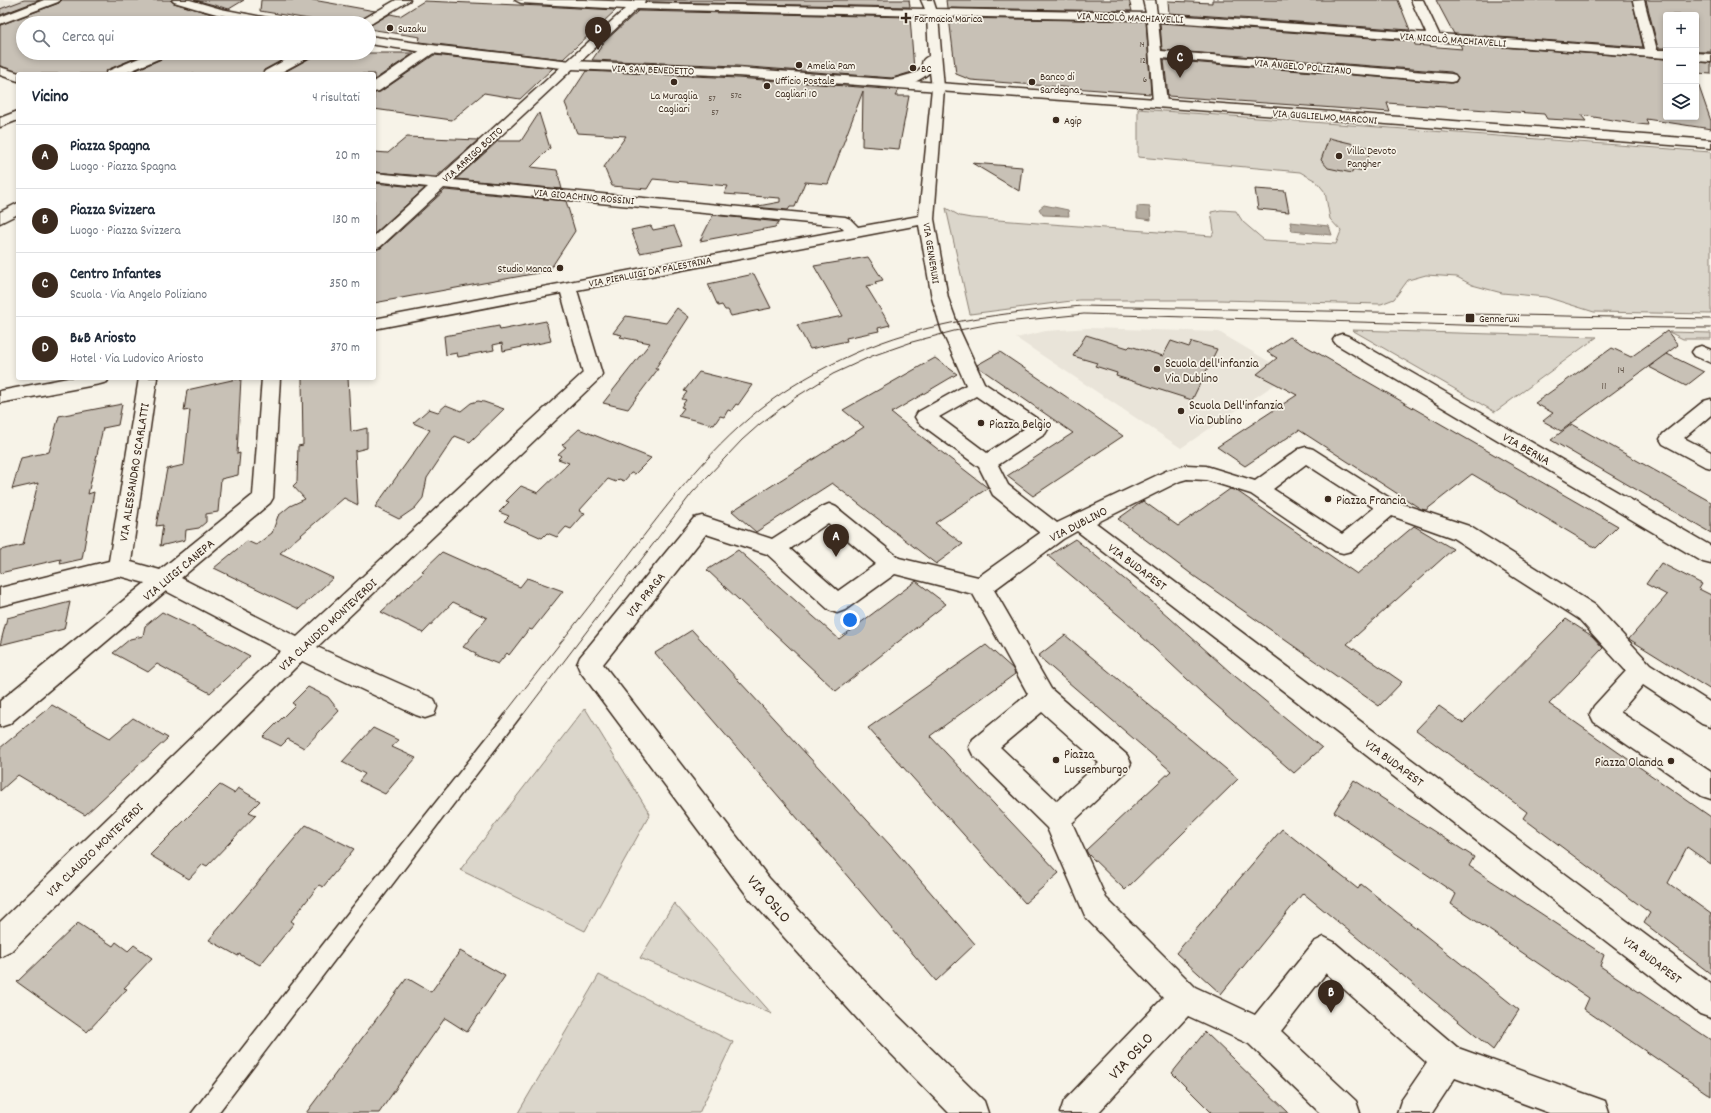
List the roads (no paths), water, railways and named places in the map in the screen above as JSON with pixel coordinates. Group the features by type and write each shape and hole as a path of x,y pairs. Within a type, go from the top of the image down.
{"street":[{"path":"0,21 54,0"},
{"path":"178,0 241,16"},
{"path":"376,16 404,0"},
{"name":"VIA NICOLÒ MACHIAVELLI","path":"521,0 1152,17 1663,54"},
{"name":"VIA GENNERUXI","path":"927,0 932,12 938,88 926,218 940,298 950,331 976,387"},
{"path":"1149,0 1156,54 1160,103"},
{"path":"1417,0 1434,37"},
{"path":"1639,1 1652,53"},
{"name":"VIA ARRIGO BOITO","path":"376,242 638,3"},
{"name":"VIA SAN BENEDETTO","path":"376,41 431,49 571,65 737,72 895,83 938,88"},
{"path":"376,87 431,49"},
{"name":"VIA ANGELO POLIZIANO","path":"1156,54 1451,78"},
{"path":"1699,56 1711,58"},
{"path":"895,83 919,76 928,68 928,62 936,57"},
{"path":"117,72 145,60"},
{"path":"272,72 294,60"},
{"path":"0,72 16,76"},
{"name":"VIA GUGLIELMO MARCONI","path":"938,88 1711,144"},
{"path":"0,123 16,116"},
{"name":"VIA GIOACHINO ROSSINI","path":"376,177 794,216 846,222 854,232"},
{"path":"0,202 16,207"},
{"path":"0,218 16,209"},
{"path":"784,246 801,229 794,216"},
{"name":"VIA PIERLUIGI DA PALESTRINA","path":"376,324 926,218"},
{"name":"VIA CLAUDIO MONTEVERDI","path":"0,942 299,649 593,374 568,287"},
{"name":"VIA BERNA","path":"1342,340 1711,556"},
{"path":"0,397 89,380"},
{"name":"VIA ALESSANDRO SCARLATTI","path":"119,567 148,380"},
{"name":"VIA LUIGI CANEPA","path":"0,716 263,498 271,380"},
{"path":"987,463 1038,429 976,387 925,417 987,463 1000,490 1055,534"},
{"path":"1709,410 1670,439 1711,461"},
{"path":"1389,507 1342,545 1258,489 1306,454 1389,507 1461,532 1587,612 1641,671 1711,716"},
{"name":"VIA DUBLINO","path":"981,587 1055,534 1172,476 1187,472 1206,473 1258,489"},
{"path":"892,565 837,604 775,548 830,512 892,565 981,587 1042,697 1118,763 1057,819"},
{"name":"VIA BUDAPEST","path":"1080,522 1711,1003"},
{"name":"VIA PRAGA","path":"589,664 702,524 775,548"},
{"path":"0,596 119,567 164,580 299,649 425,707"},
{"name":"VIA OSLO","path":"589,664 759,888 874,1014 972,1113"},
{"path":"1641,671 1603,714 1711,788"},
{"path":"1042,697 982,747 1057,819 1096,908 1184,998 1260,1033 1344,1113"},
{"path":"1260,1033 1324,952 1448,1060 1593,1113"},
{"name":"VIA OSLO","path":"1076,1113 1184,998"},
{"path":"1413,1113 1448,1060"}],"tram line":[{"path":"504,715 668,505 720,445 760,409 793,386 828,366 880,343 937,326 965,320 1082,306 1711,319"},
{"path":"523,715 692,493 742,440 760,424 796,397 833,374 872,356 912,342 954,331 996,323 1084,314 1529,327 1711,328"},
{"path":"191,1113 324,942 505,714"},
{"path":"219,1113 523,714"}],"place":[{"name":"Farmacia Marica","path":"906,18"},
{"name":"Suzaku","path":"390,28"},
{"name":"B&B Ariosto","path":"598,50"},
{"name":"Amelia Pam","path":"799,65"},
{"name":"BC","path":"913,68"},
{"name":"Centro Infantes","path":"1180,78"},
{"name":"La Muraglia Cagliari","path":"674,82"},
{"name":"Banco di Sardegna","path":"1032,82"},
{"name":"Ufficio Postale Cagliari 10","path":"767,86"},
{"name":"Agip","path":"1056,120"},
{"name":"Villa Devoto Pangher","path":"1339,156"},
{"name":"Studio Manca","path":"560,268"},
{"name":"Genneruxi","path":"1470,318"},
{"name":"Scuola dell'infanzia Via Dublino","path":"1157,369"},
{"name":"Scuola Dell'infanzia Via Dublino","path":"1181,411"},
{"name":"Piazza Belgio","path":"981,423"},
{"name":"Piazza Francia","path":"1328,499"},
{"name":"Piazza Spagna","path":"836,557"},
{"name":"Piazza Lussemburgo","path":"1056,760"},
{"name":"Piazza Olanda","path":"1671,761"},
{"name":"Piazza Svizzera","path":"1331,1013"}]}
